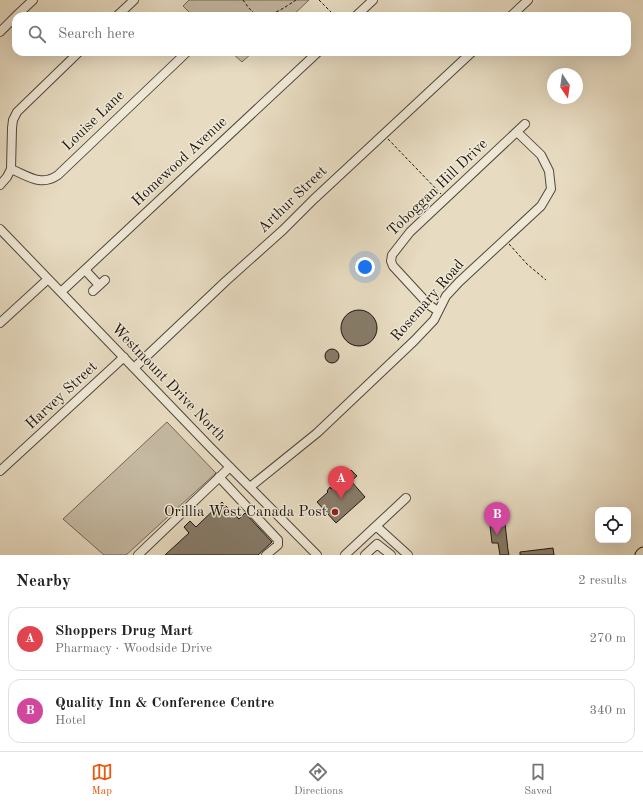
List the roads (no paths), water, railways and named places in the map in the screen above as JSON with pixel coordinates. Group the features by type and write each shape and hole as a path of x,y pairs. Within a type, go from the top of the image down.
{"street":[{"path":"20,12 33,0"},
{"path":"121,12 134,0"},
{"path":"360,12 373,0"},
{"path":"515,12 528,0"},
{"path":"0,32 12,20"},
{"path":"0,185 7,177 11,169 12,128 13,120 17,112 75,56"},
{"name":"Louise Lane","path":"11,169 39,181 52,179 64,170 183,56"},
{"name":"Homewood Avenue","path":"61,292 314,56"},
{"name":"Arthur Street","path":"134,368 468,56"},
{"name":"Toboggan Hill Drive","path":"438,311 429,306 393,266 391,261 392,255 410,232 525,124"},
{"name":"Rosemary Road","path":"250,487 316,433 414,341 434,320 446,296 459,282 541,206 550,190 549,171 541,155 517,132"},
{"name":"Westmount Drive North","path":"0,229 317,555"},
{"path":"85,270 102,282 92,291"},
{"path":"0,323 48,278"},
{"name":"Harvey Street","path":"0,471 124,357"},
{"path":"138,555 230,467"},
{"path":"219,477 278,540 278,544 266,555"},
{"path":"345,555 406,498"},
{"path":"376,526 408,555"},
{"path":"365,555 377,544 391,555"}],"place":[{"name":"Shoppers Drug Mart","path":"341,499"},
{"name":"Orillia West Canada Post","path":"335,512"},
{"name":"Quality Inn & Conference Centre","path":"497,535"}]}
